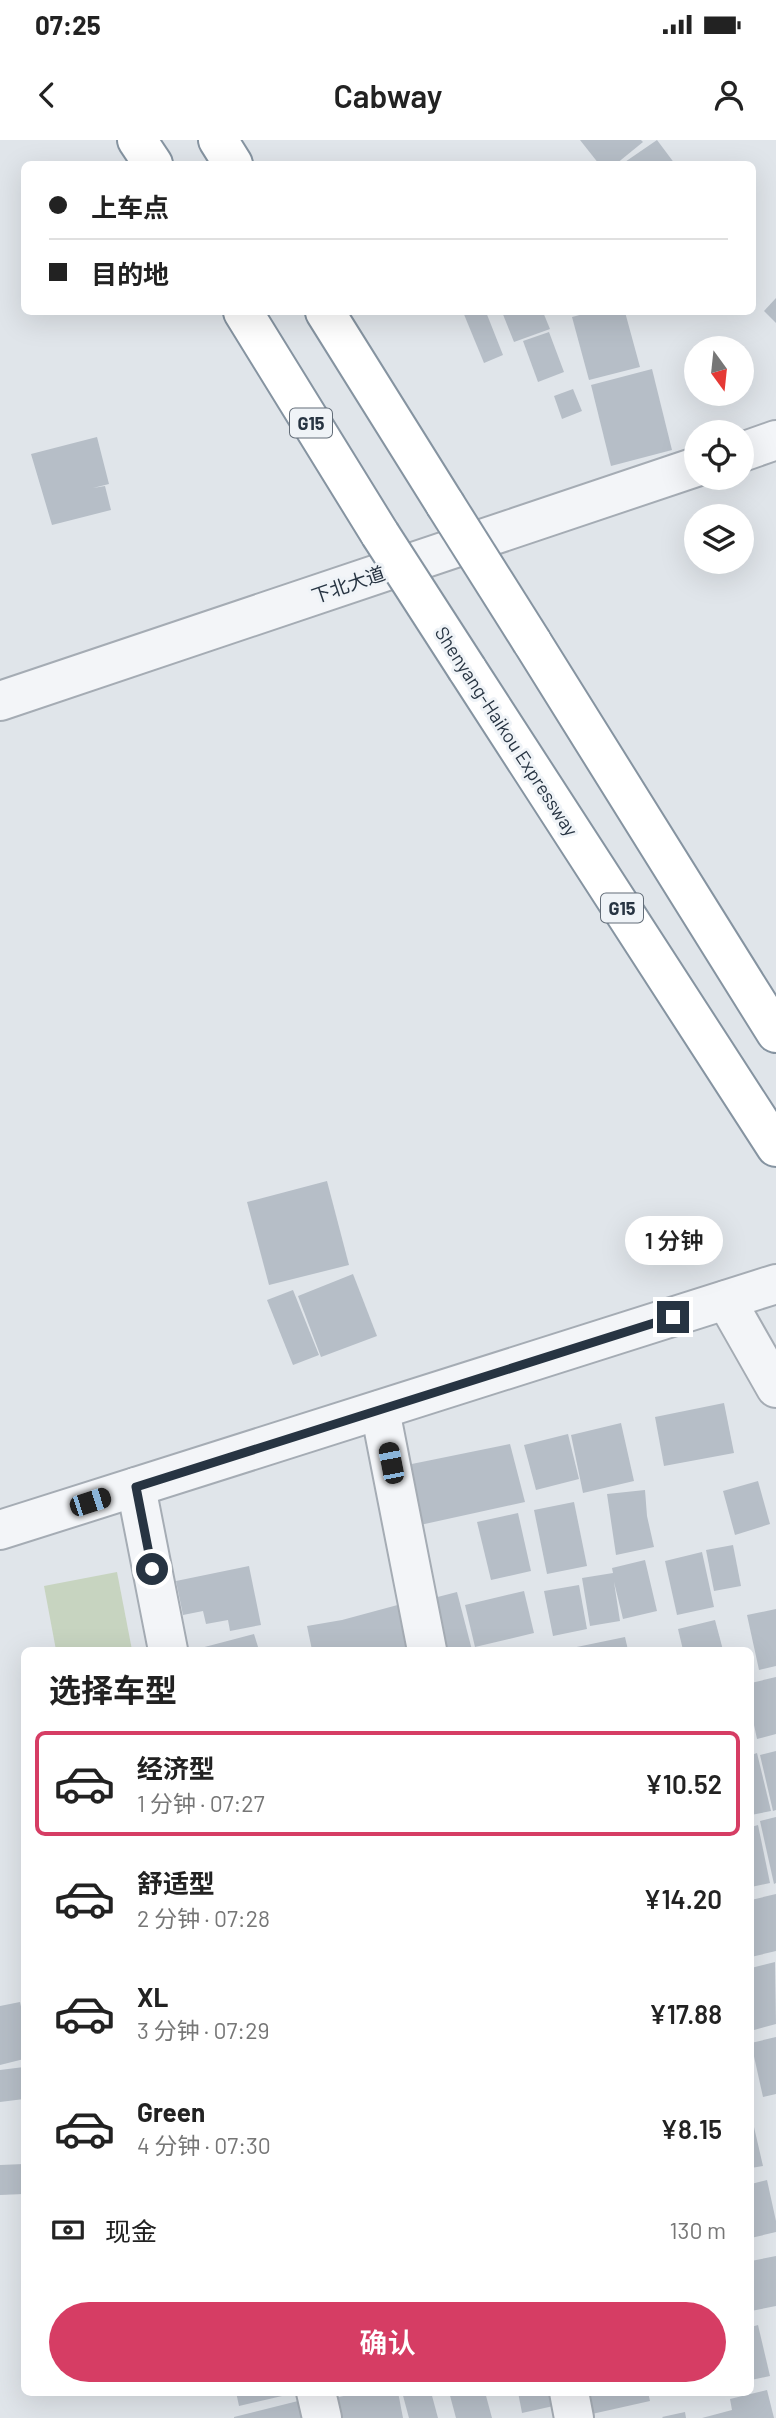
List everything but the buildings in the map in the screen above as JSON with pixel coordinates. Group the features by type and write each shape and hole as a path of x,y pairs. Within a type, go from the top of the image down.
{"highway":[{"path":"137,140 151,161"},
{"path":"218,140 231,161"},
{"name":"Shenyang-Haikou Expressway","path":"245,315 380,534 776,1147"},
{"path":"327,315 776,1032"}],"street":[{"path":"754,448 776,440"},
{"name":"下北大道","path":"0,701 684,471"},
{"path":"0,1530 776,1284"},
{"path":"726,1300 776,1388"},
{"path":"380,1410 425,1647"},
{"path":"136,1487 167,1647"},
{"path":"317,2396 322,2418"},
{"path":"570,2396 574,2418"}],"green space":[{"path":"117,1572 131,1647 55,1647 44,1586"}],"route":[{"path":"152,1569 136,1487 673,1317"}]}
